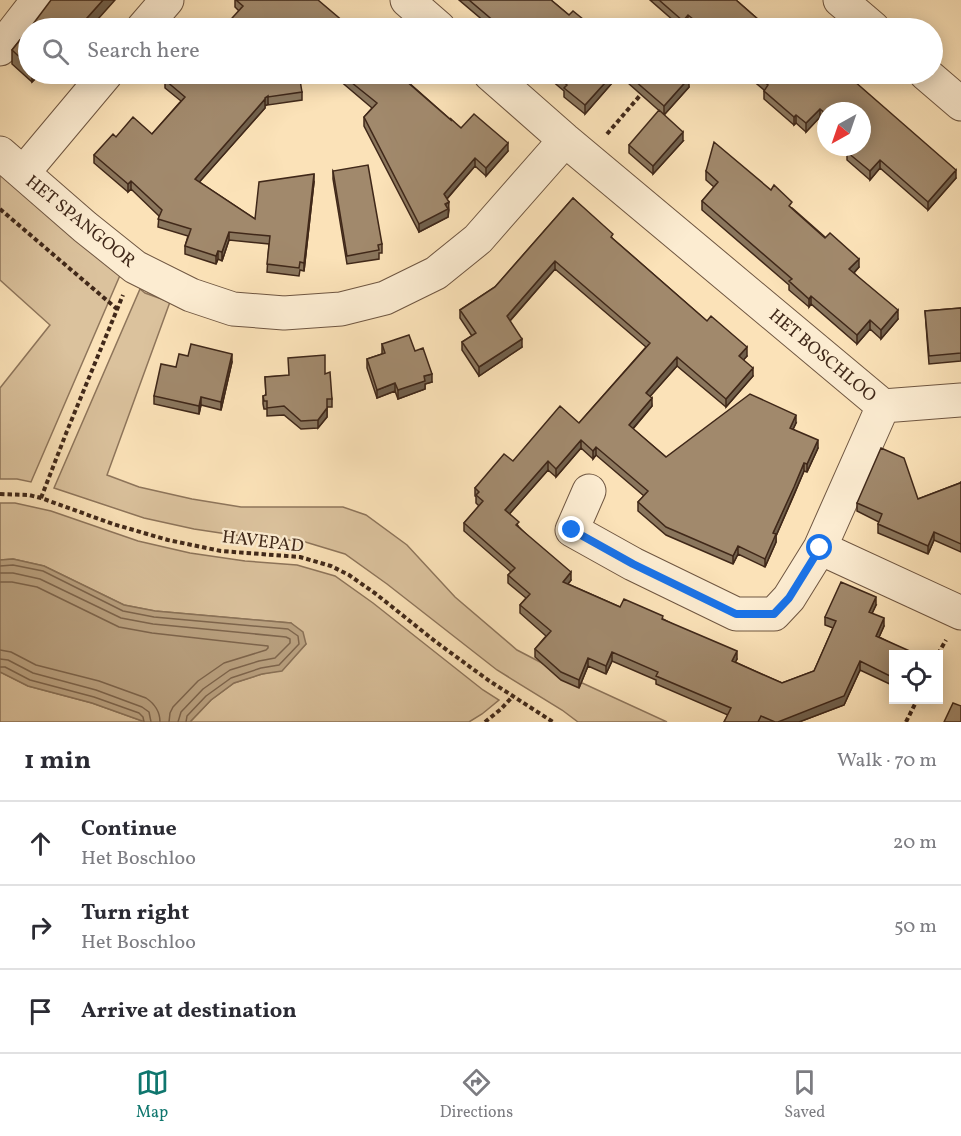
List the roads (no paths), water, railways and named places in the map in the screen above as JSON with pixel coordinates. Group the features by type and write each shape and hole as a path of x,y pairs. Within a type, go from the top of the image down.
{"street":[{"path":"25,18 39,0"},
{"path":"152,18 167,0"},
{"path":"407,0 428,18"},
{"path":"840,0 861,18"},
{"path":"0,49 18,26"},
{"path":"12,163 95,84"},
{"name":"HET BOSCHLOO","path":"502,84 883,406 820,548 789,598 774,614 736,614 633,564 572,530 589,491"},
{"path":"938,84 961,104"},
{"name":"HET SPANGOOR","path":"12,163 135,267 191,295 233,309 284,313 341,309 386,297 436,273 478,239 576,148"},
{"path":"883,406 961,400"},
{"path":"820,548 961,613"}],"water":[{"path":"13,559 44,566 124,605 155,611 291,623 303,632 306,644 282,671 262,674 234,683 211,700 190,722 145,722 92,703 28,686 0,672 0,560"}]}
